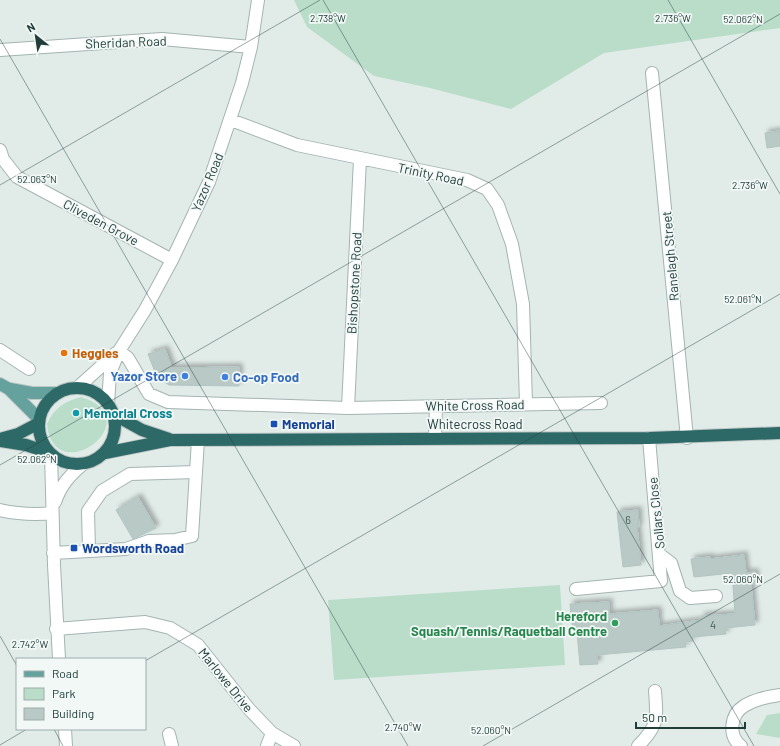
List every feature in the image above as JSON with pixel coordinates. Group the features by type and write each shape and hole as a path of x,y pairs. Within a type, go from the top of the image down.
{"highway":[{"path":"0,440 26,445 50,453 61,461 69,464 83,464 94,461 105,453 114,435 111,409 94,392 77,388 58,393 46,404 39,421 41,439 50,453"},
{"name":"Whitecross Road","path":"111,409 142,430 170,440"},
{"path":"0,440 18,434 39,421"},
{"name":"Whitecross Road","path":"105,453 170,440 687,438 780,433"}],"main road":[{"path":"4,387 32,393 58,393"},
{"path":"4,387 39,421"}],"street":[{"name":"Yazor Road","path":"111,409 110,373 119,351 145,310 172,260 209,182 231,120 251,47 258,0"},
{"name":"Sheridan Road","path":"0,50 162,39 251,47"},
{"name":"Ranelagh Street","path":"652,73 687,438"},
{"name":"Trinity Road","path":"231,120 297,145 467,180 487,190 498,205 512,244 523,304 526,404"},
{"name":"Cliveden Grove","path":"0,150 3,159 17,177 172,260"},
{"name":"Bishopstone Road","path":"348,408 360,159"},
{"path":"0,350 29,369"},
{"name":"Yazor Road","path":"77,388 119,351"},
{"name":"White Cross Road","path":"119,351 128,358 149,394 168,402 348,408 601,403"},
{"path":"435,438 436,406"},
{"name":"Sollars Close","path":"649,438 659,554 670,563 680,591 690,598 716,596"},
{"path":"53,553 126,549 149,541 174,540 192,536 198,440"},
{"path":"50,453 56,629 59,658"},
{"path":"52,513 59,489 67,477 83,464"},
{"path":"89,550 88,511 102,491 130,474 196,472"},
{"path":"0,510 14,514 32,515 52,513"},
{"path":"576,589 661,581 659,554"},
{"name":"Marlowe Drive","path":"56,629 145,622 170,628 198,645 249,710 272,733 294,746"},
{"path":"638,746 655,725 657,717 655,691"},
{"path":"741,746 736,742 731,729 735,716 743,706 766,697 780,695"},
{"path":"65,730 66,746"},
{"path":"267,746 272,733"},
{"path":"169,734 172,746"}],"green space":[{"path":"294,0 780,0 780,28 604,53 511,109 430,88 374,76 307,27"},
{"path":"81,397 100,407 107,420 103,433 93,444 80,451 65,452 53,443 47,424 57,409 65,403"},
{"path":"560,585 565,665 334,680 328,600"},
{"path":"780,713 780,738 756,734 767,715"}],"building":[{"path":"780,131 780,146 767,148 765,133"},
{"path":"165,349 172,368 239,367 239,386 169,385 157,377 148,354"},
{"path":"138,497 156,528 133,539 116,510"},
{"path":"638,510 639,527 637,527 641,565 623,567 617,512"},
{"path":"744,555 746,573 755,572 756,584 751,584 755,625 725,628 726,634 693,637 693,641 685,642 686,647 597,655 598,664 580,665 577,632 573,633 570,604 609,602 609,614 658,610 659,626 702,620 701,616 735,614 732,573 694,577 691,559 710,557 710,559"}],"place":[{"name":"Heggies","path":"64,353"},
{"name":"Yazor Store","path":"185,376"},
{"name":"Co-op Food","path":"225,377"},
{"name":"Memorial Cross","path":"76,413"},
{"name":"Memorial","path":"274,424"},
{"name":"Wordsworth Road","path":"74,548"},
{"name":"Hereford Squash/Tennis/Raquetball Centre","path":"615,623"}]}
